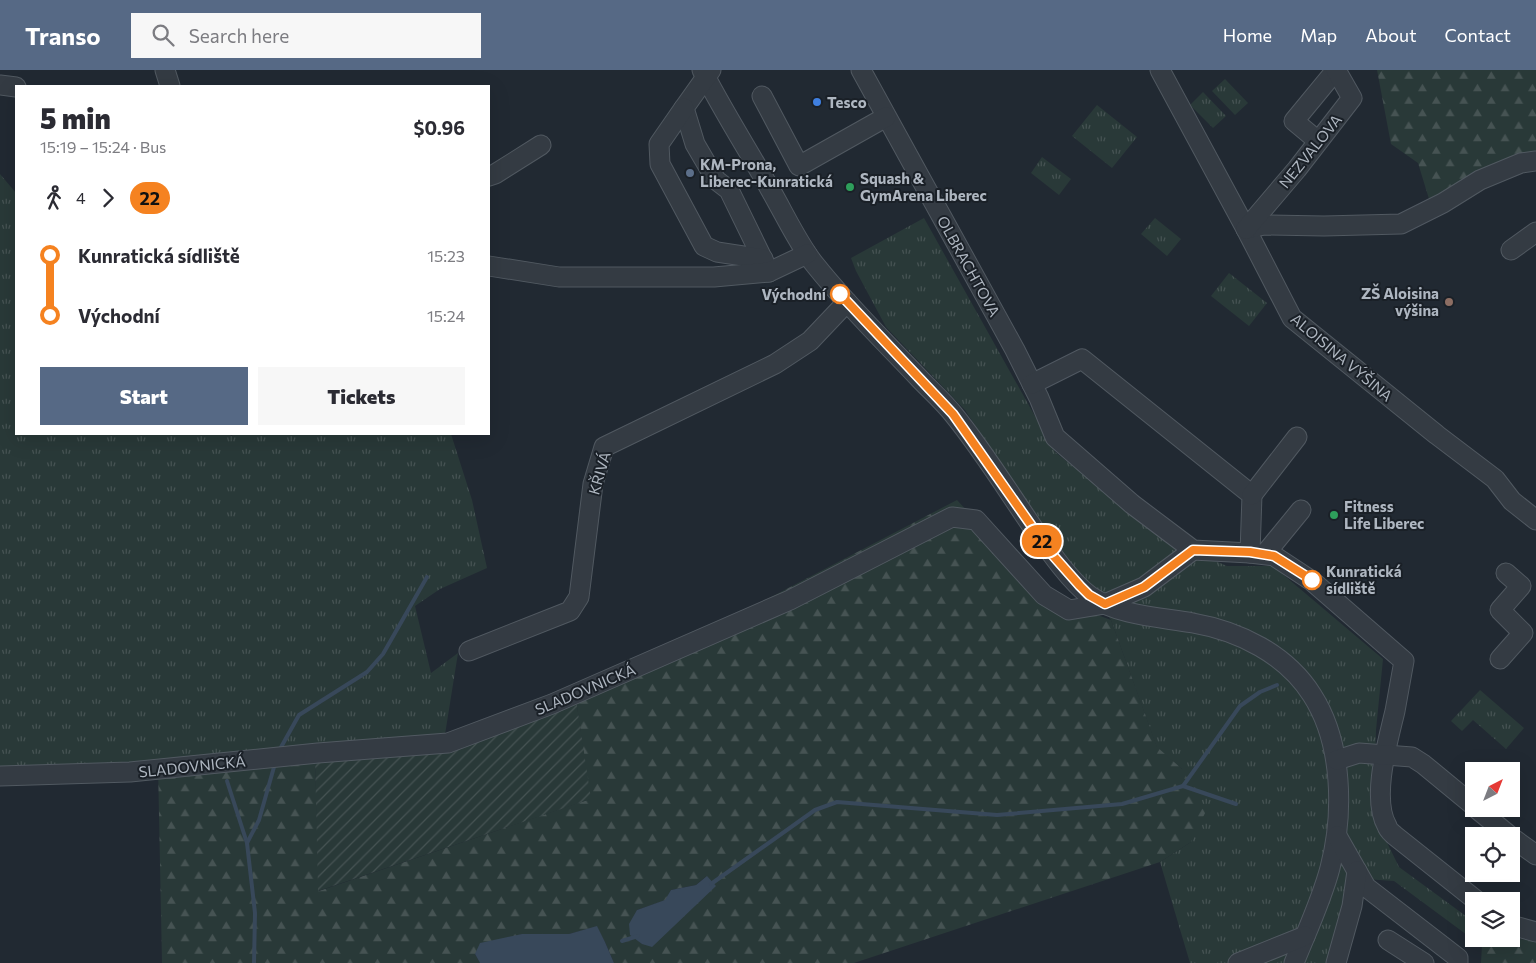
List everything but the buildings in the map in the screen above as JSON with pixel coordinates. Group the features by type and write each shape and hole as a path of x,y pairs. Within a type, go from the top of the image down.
{"street":[{"path":"166,70 170,85"},
{"name":"OLBRACHTOVA","path":"862,70 1032,384 1055,438 1132,504 1193,550"},
{"name":"ALOISINA VÝŠINA","path":"1160,70 1292,318 1437,435 1495,479 1512,501 1536,520"},
{"path":"1318,141 1294,121 1336,70"},
{"name":"NEZVALOVA","path":"1246,229 1352,98 1336,70"},
{"path":"766,265 717,252 704,246 660,164 660,144 706,72 814,264 847,302 953,414 1056,559 1084,591 1105,604 1134,614 1215,628 1257,644 1290,669 1312,693 1326,723 1337,760 1337,836 1329,872 1294,963"},
{"path":"0,85 15,87"},
{"path":"762,96 799,166 886,116"},
{"path":"684,108 695,144 716,180 729,190 766,265"},
{"path":"490,176 541,145"},
{"path":"1246,229 1264,225 1400,224 1442,203 1480,180 1521,163 1536,161"},
{"path":"1511,250 1536,232"},
{"path":"490,266 559,277 714,277 807,254"},
{"name":"KŘIVÁ","path":"469,651 570,610 579,597 593,484 604,447 775,364 810,341 847,302"},
{"path":"1032,384 1082,359 1252,495"},
{"path":"1257,553 1252,495 1297,437"},
{"path":"1257,553 1301,510"},
{"name":"SLADOVNICKÁ","path":"0,776 130,772 318,753 448,743 552,704 790,600 952,517 976,520 1044,595 1069,610 1105,604"},
{"path":"1105,604 1144,587 1193,550 1257,553 1274,556 1312,581 1404,661 1395,711 1384,754 1381,796 1384,817 1387,826 1394,836 1465,892"},
{"path":"1500,659 1523,633 1500,610 1521,586 1506,573"},
{"path":"1337,760 1359,753 1412,758 1423,764 1465,799"},
{"path":"1488,818 1499,827"},
{"path":"1337,836 1366,887 1458,958 1458,963"},
{"path":"1520,843 1536,855"},
{"path":"1336,963 1352,906 1357,871"},
{"path":"1520,928 1536,932"},
{"path":"1238,963 1305,936"},
{"path":"1388,940 1424,963"}],"green space":[{"path":"1377,70 1536,70 1536,154 1522,155 1429,199 1418,163 1391,144"},
{"path":"1225,79 1248,103 1235,115 1212,91"},
{"path":"1203,92 1226,116 1213,128 1190,105"},
{"path":"1097,105 1137,137 1112,168 1072,136"},
{"path":"1042,157 1071,179 1059,195 1031,173"},
{"path":"0,174 15,192 15,435 451,435 472,500 487,568 440,589 415,606 431,673 458,653 443,747 0,771"},
{"path":"924,218 1055,452 1165,539 1227,566 1273,566 1383,659 1376,730 1374,816 1399,867 1465,915 1465,933 1394,881 1351,878 1328,963 1190,963 1160,862 1191,842 1182,769 1157,748 1111,620 1025,500 965,410 886,327 851,258"},
{"path":"1155,218 1181,239 1167,256 1141,234"},
{"path":"1229,273 1267,303 1249,326 1211,296"},
{"path":"957,500 1044,595 1111,620 1157,747 1182,769 1206,811 1191,842 1160,862 854,963 614,963 597,927 569,934 522,934 475,954 480,963 162,963 158,765 315,758 319,891 590,799 576,699","holes":["706,876 642,944 634,937 637,910 666,900 671,890 696,885"]},
{"path":"1480,690 1524,728 1506,749 1473,720 1462,731 1451,721"},
{"path":"576,699 591,799 318,891 315,758 443,747"},
{"path":"1520,939 1536,941 1536,963 1481,963 1482,947 1520,947"}],"water":[{"path":"707,876 716,886 652,947 642,944 630,935 629,924 637,910 665,900 671,890 696,885"},
{"path":"597,926 614,963 480,963 475,954 480,943 522,934 569,934"}],"waterway":[{"path":"280,749 299,715 367,672 383,654 427,577"},
{"path":"711,884 815,810 837,802 997,815 1122,804 1183,786 1240,706 1260,692 1277,685"},
{"path":"254,963 255,913 247,843 259,820 274,767"},
{"path":"227,781 247,843"},
{"path":"1183,786 1236,804"},
{"path":"622,941 638,936"}],"bus line":[{"name":"22","path":"840,294 953,414 1050,552 1089,595 1105,604 1144,587 1193,550 1250,552 1274,556 1312,580"}],"place":[{"name":"Tesco","path":"817,102"},
{"name":"KM-Prona, Liberec-Kunratická","path":"690,173"},
{"name":"Squash & GymArena Liberec","path":"850,187"},
{"name":"Východní","path":"840,294"},
{"name":"ZŠ Aloisina výšina","path":"1449,302"},
{"name":"Fitness Life Liberec","path":"1334,515"},
{"name":"Kunratická sídliště","path":"1312,580"}]}
